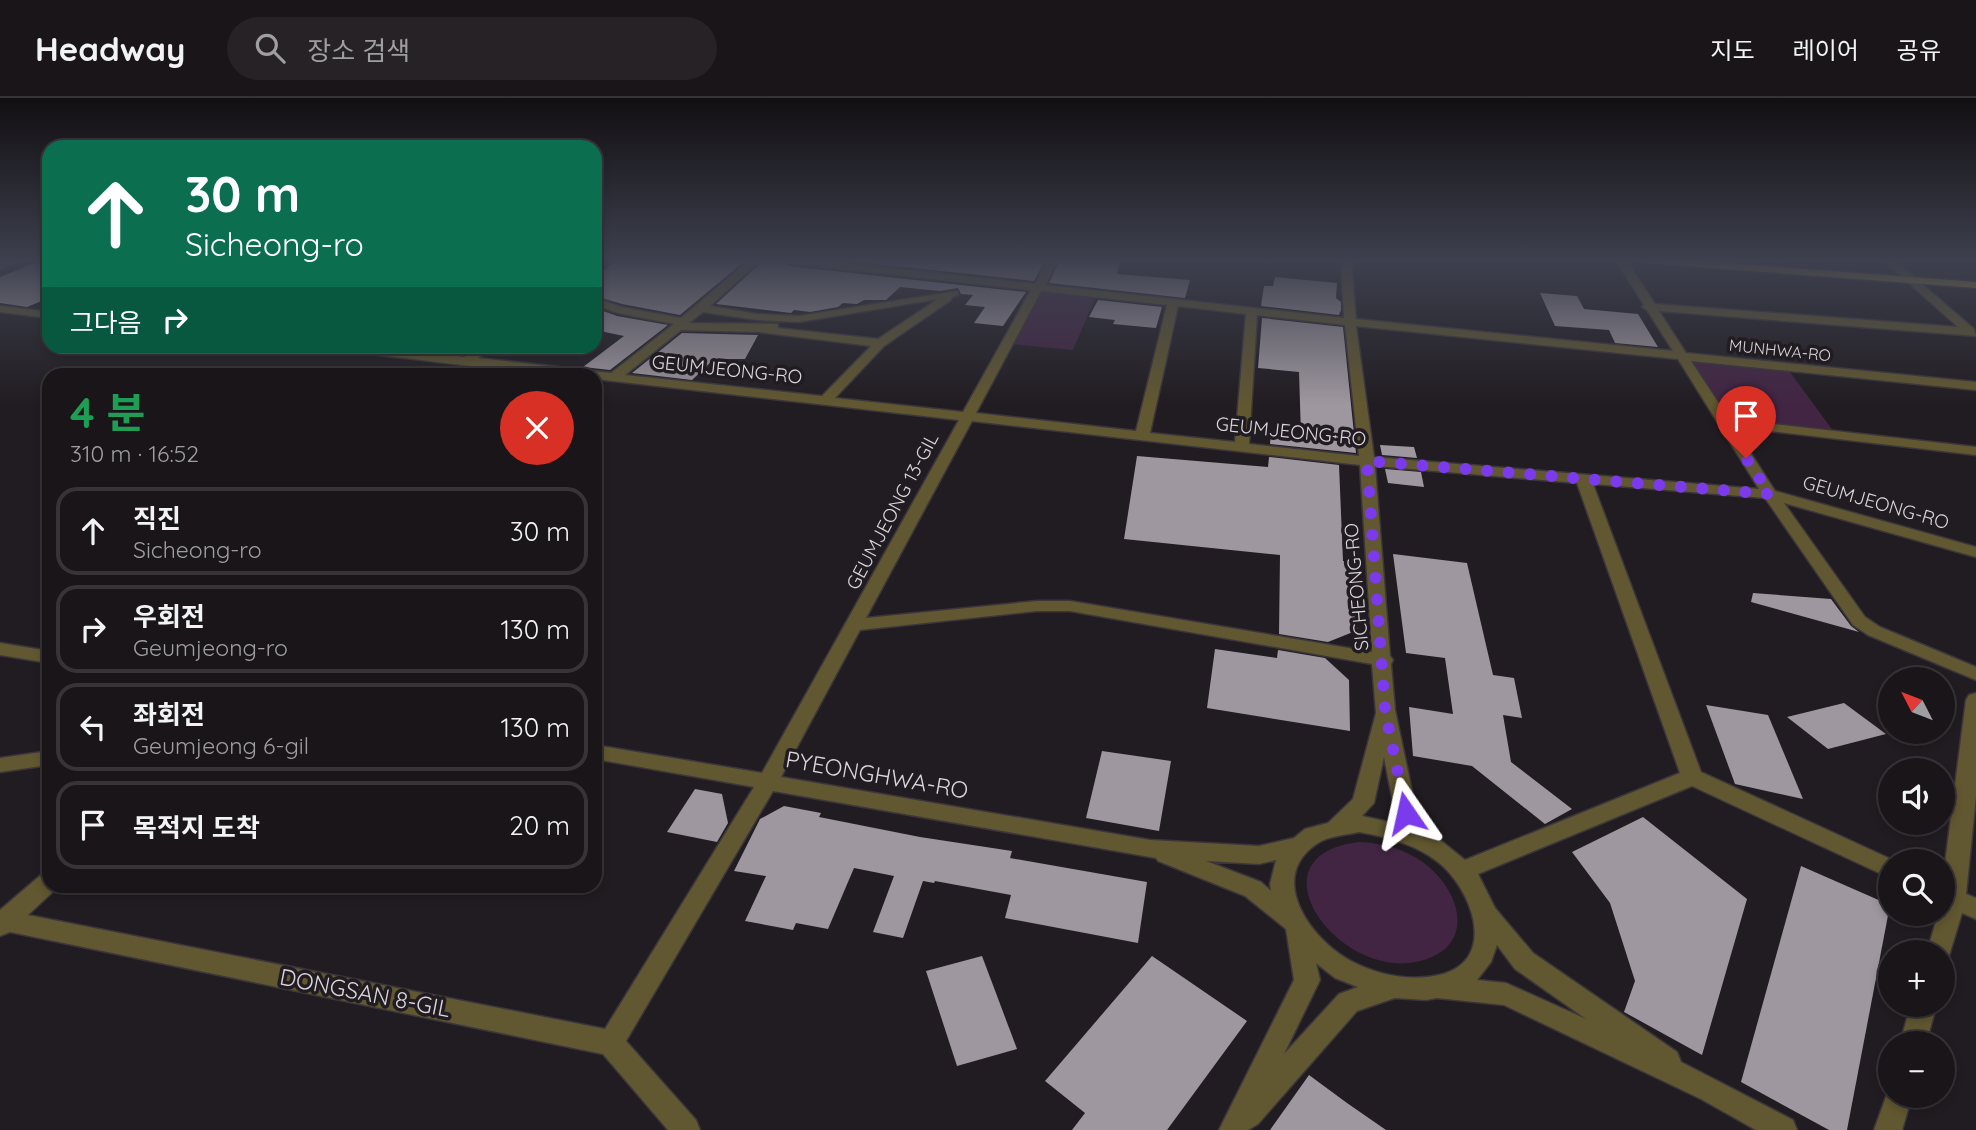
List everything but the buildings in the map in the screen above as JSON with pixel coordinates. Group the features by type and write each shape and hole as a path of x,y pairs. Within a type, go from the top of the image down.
{"street":[{"path":"613,308 681,324 757,329 880,343"},
{"path":"614,377 701,308"},
{"path":"702,308 785,319 815,317"},
{"path":"757,329 866,308"},
{"path":"825,401 880,343 932,308"},
{"name":"GEUMJEONG 13-GIL","path":"611,1042 768,782 1026,308"},
{"path":"1142,436 1172,308"},
{"name":"MUNHWA-RO","path":"1218,308 1976,386"},
{"name":"SICHEONG-RO","path":"1349,308 1367,461 1384,660 1385,710"},
{"path":"1649,308 1770,494 1859,621 1976,674"},
{"path":"1663,308 1973,334"},
{"path":"1941,308 1973,334"},
{"path":"0,309 42,314"},
{"path":"1242,447 1252,312"},
{"path":"405,354 532,368"},
{"path":"466,361 476,354"},
{"name":"GEUMJEONG-RO","path":"602,376 1367,461 1770,494 1976,552"},
{"path":"1723,422 1976,451"},
{"path":"1583,478 1692,777 1878,863"},
{"name":"SICHEONG-RO","path":"854,625 1037,606 1070,607 1384,660"},
{"path":"0,649 42,656"},
{"path":"1955,849 1976,701"},
{"path":"1337,826 1363,803 1385,710"},
{"path":"1385,710 1406,813 1432,846 1462,871 1478,892 1487,915 1524,961 1711,1090"},
{"name":"PYEONGHWA-RO","path":"602,753 1150,849"},
{"path":"0,765 42,759"},
{"path":"1462,871 1692,777"},
{"path":"1234,1130 1307,980 1294,925 1283,900 1281,880 1286,861 1296,846 1314,833 1337,826 1384,827 1432,846"},
{"path":"1150,849 1259,855 1296,846"},
{"path":"1150,849 1254,889 1294,925 1309,945 1347,973 1392,988"},
{"path":"2,922 42,888"},
{"path":"1955,899 1976,909"},
{"path":"1436,987 1462,977 1479,961 1488,939 1487,915"},
{"name":"DONGSAN 8-GIL","path":"2,922 611,1042"},
{"path":"1234,1130 1348,1002 1392,988 1436,987 1506,994 1711,1090 1783,1130"},
{"path":"611,1042 687,1130"},
{"path":"1888,1130 1894,1108"}],"shaded area":[{"path":"1030,308 1091,308 1073,350 1011,344"},
{"path":"1690,359 1787,368 1834,432 1727,420"},
{"path":"1359,842 1401,850 1417,858 1437,875 1448,889 1458,919 1456,933 1448,946 1435,955 1416,962 1386,962 1358,952 1334,934 1316,913 1307,890 1310,868 1326,852"}],"route":[{"path":"1406,813 1385,710 1384,660 1367,461 1770,494 1746,458"}]}
